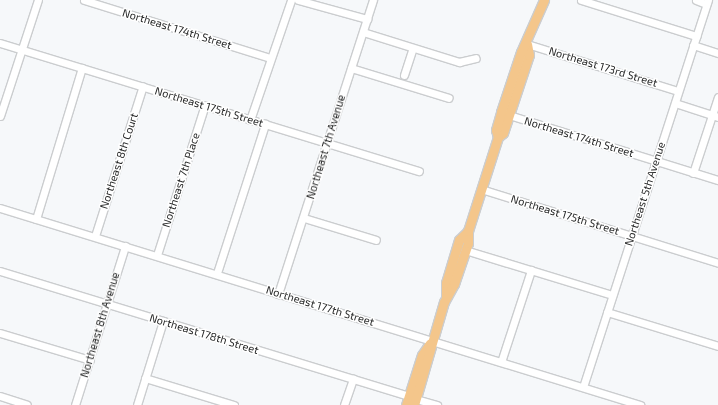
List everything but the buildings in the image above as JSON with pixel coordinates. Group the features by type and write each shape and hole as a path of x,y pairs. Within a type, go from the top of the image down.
{"main road":[{"path":"498,137 496,130 501,112 521,52 527,44 541,2"},
{"path":"411,401 422,355 431,340 446,296 454,284 465,250 468,231 498,137 503,133 529,55 527,44"},
{"path":"446,296 446,283 459,240 468,231"}],"street":[{"path":"0,116 38,0"},
{"name":"Northeast 174th Street","path":"84,0 270,58"},
{"path":"250,120 291,0"},
{"path":"298,0 367,19"},
{"name":"Northeast 7th Avenue","path":"278,294 304,218 373,0"},
{"path":"581,0 696,36"},
{"path":"696,0 707,2"},
{"name":"Northeast 5th Avenue","path":"583,387 707,2"},
{"path":"363,32 459,62 476,58"},
{"name":"Northeast 175th Street","path":"0,43 419,171"},
{"name":"Northeast 173rd Street","path":"527,44 678,91"},
{"path":"693,45 718,53"},
{"path":"404,75 413,48"},
{"path":"36,219 82,68"},
{"path":"351,68 449,98"},
{"name":"Northeast 8th Court","path":"95,236 143,86"},
{"path":"693,173 715,116 718,97"},
{"path":"675,103 715,116"},
{"name":"Northeast 7th Place","path":"157,255 205,105"},
{"name":"Northeast 174th Street","path":"509,114 718,180"},
{"path":"217,273 265,124"},
{"name":"Northeast 175th Street","path":"481,190 718,263"},
{"name":"Northeast 177th Street","path":"0,208 217,273 278,294 640,405"},
{"path":"304,218 376,240"},
{"name":"Northeast 8th Avenue","path":"75,405 125,246"},
{"path":"465,250 612,295"},
{"path":"501,362 531,270"},
{"name":"Northeast 178th Street","path":"0,271 353,379 411,401 437,405"},
{"path":"607,312 718,346"},
{"path":"137,405 163,321"},
{"path":"0,333 90,360"},
{"path":"145,378 234,405"},
{"path":"344,405 353,379"},
{"path":"0,396 27,405"}]}
